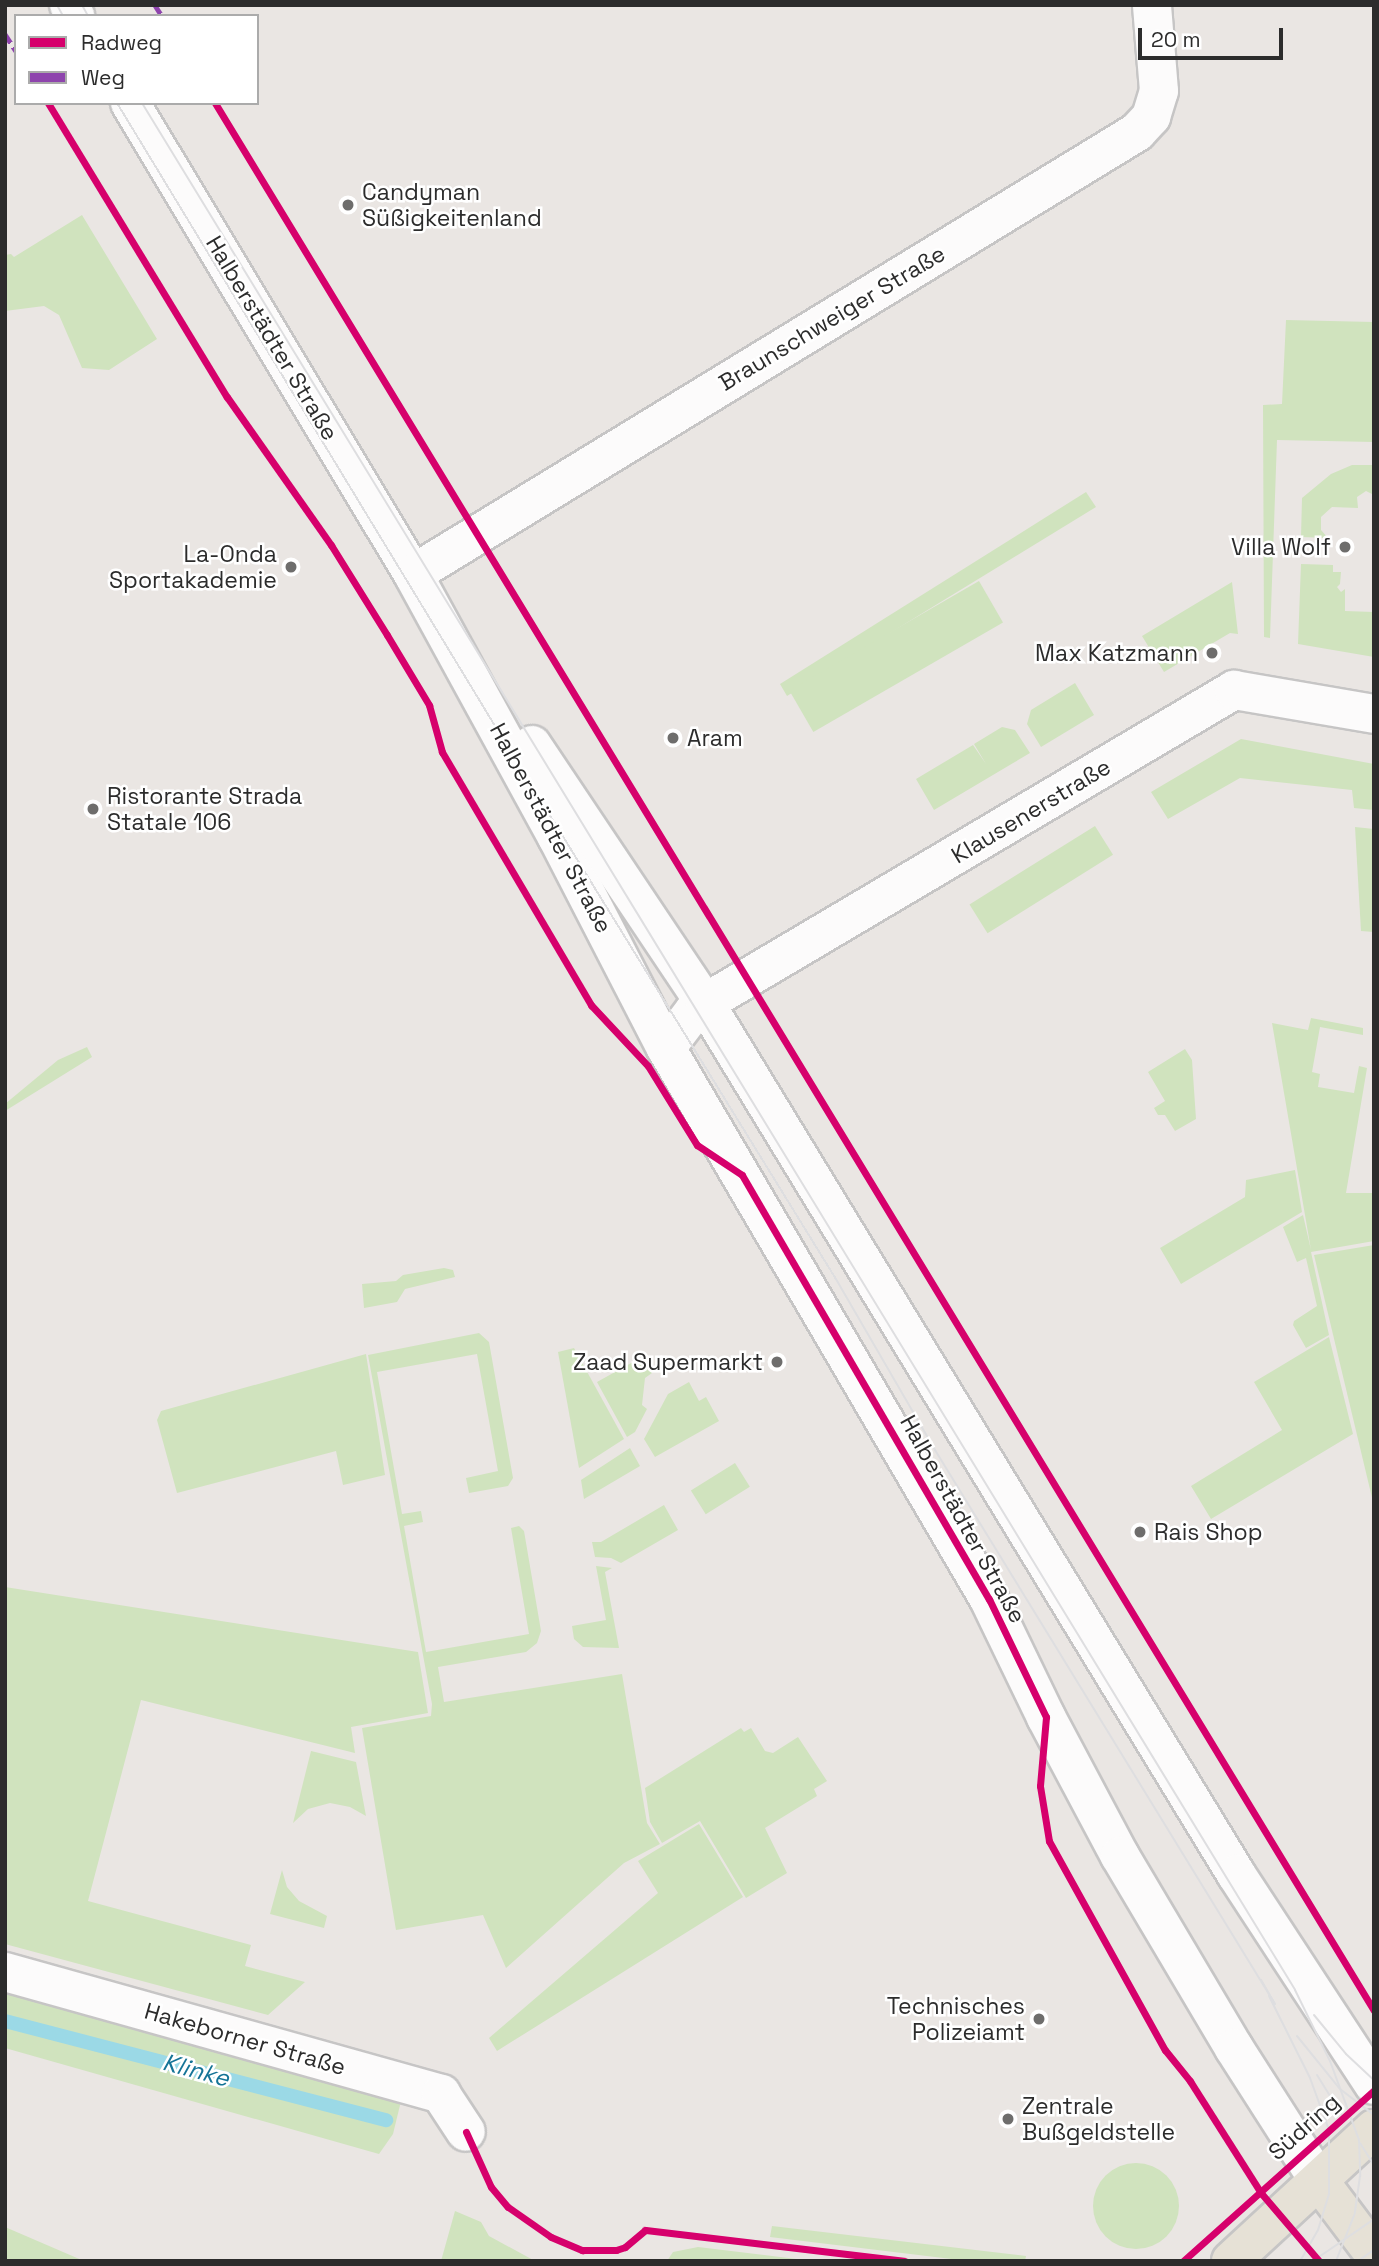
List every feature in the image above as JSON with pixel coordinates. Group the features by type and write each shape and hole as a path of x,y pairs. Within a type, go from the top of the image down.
{"main road":[{"path":"1231,2261 1374,2129"},
{"name":"Halberstädter Straße","path":"1319,2181 1374,2254"}],"street":[{"name":"Braunschweiger Straße","path":"413,573 1137,132 1151,117 1159,91 1152,5"},
{"name":"Halberstädter Straße","path":"131,105 413,573 558,837 667,1048 989,1599 1045,1717 1120,1856 1234,2048 1319,2181"},
{"name":"Halberstädter Straße","path":"413,573 705,1003 1236,1874 1374,2085"},
{"name":"Klausenerstraße","path":"705,1003 1234,690 1374,714"},
{"path":"667,1048 694,1011 705,1003"},
{"name":"Hakeborner Straße","path":"5,1972 441,2094 466,2132"}],"green space":[{"path":"82,215 157,339 109,370 82,368 59,315 44,306 5,311 5,255 11,254 14,257"},
{"path":"1286,320 1374,322 1374,442 1277,440 1270,638 1264,637 1263,405 1282,404"},
{"path":"1352,465 1374,465 1372,494 1366,491 1357,497 1358,508 1332,507 1321,517 1321,530 1328,538 1301,537 1302,498 1331,474"},
{"path":"1086,492 1096,507 787,696 780,684"},
{"path":"1301,564 1333,565 1333,572 1341,572 1340,584 1337,587 1341,592 1345,589 1345,611 1374,612 1374,657 1298,644"},
{"path":"979,581 1003,623 813,732 789,690"},
{"path":"1232,582 1238,634 1230,633 1164,672 1142,636"},
{"path":"1075,683 1094,715 1041,747 1027,724 1031,710"},
{"path":"1002,727 1015,730 1030,753 934,810 916,779 973,745 986,764 974,744"},
{"path":"1241,739 1374,764 1374,810 1354,808 1352,790 1240,778 1168,819 1151,792"},
{"path":"1095,826 1113,855 988,933 969,904"},
{"path":"1355,827 1374,829 1374,932 1361,931"},
{"path":"1311,1018 1363,1028 1363,1035 1320,1027 1312,1072 1320,1074 1318,1087 1354,1093 1359,1066 1367,1068 1346,1193 1374,1193 1374,1241 1311,1252 1329,1335 1306,1348 1293,1325 1294,1321 1317,1306 1306,1258 1297,1262 1283,1227 1303,1215 1311,1250 1272,1023 1308,1030"},
{"path":"87,1047 92,1057 5,1111 5,1104 58,1060"},
{"path":"1185,1049 1192,1060 1196,1119 1175,1131 1165,1115 1158,1115 1154,1108 1165,1101 1148,1072"},
{"path":"1295,1170 1302,1212 1181,1284 1160,1248 1245,1197 1246,1180"},
{"path":"1374,1245 1374,1506 1314,1255"},
{"path":"444,1268 453,1270 455,1277 405,1289 397,1302 364,1308 362,1284 396,1281 403,1275"},
{"path":"479,1333 489,1342 513,1478 508,1486 469,1493 466,1478 498,1471 477,1354 377,1372 402,1514 421,1511 423,1522 404,1526 426,1652 529,1634 511,1528 519,1526 524,1531 541,1631 537,1643 526,1652 438,1667 444,1702 622,1674 647,1823 660,1844 624,1863 506,1968 483,1915 396,1930 362,1728 431,1716 432,1704 368,1355"},
{"path":"1329,1337 1353,1434 1211,1519 1191,1486 1282,1430 1254,1382"},
{"path":"574,1348 624,1439 579,1468 558,1352"},
{"path":"366,1354 385,1475 343,1485 336,1451 177,1493 157,1420 161,1411"},
{"path":"642,1357 652,1373 645,1378 642,1405 647,1409 635,1432 627,1437 597,1382"},
{"path":"689,1382 699,1401 706,1397 719,1421 655,1457 644,1439 668,1394"},
{"path":"630,1448 640,1466 584,1499 581,1480"},
{"path":"735,1463 750,1487 706,1514 691,1491"},
{"path":"664,1505 678,1530 621,1563 611,1558 595,1557 592,1542 601,1542"},
{"path":"596,1566 612,1568 605,1572 619,1648 583,1647 574,1639 572,1626 606,1620"},
{"path":"5,1587 418,1652 428,1713 351,1727 355,1753 141,1700 88,1901 251,1945 245,1966 305,1982 268,2015 5,1944"},
{"path":"741,1728 744,1732 751,1728 765,1751 773,1753 798,1737 827,1781 814,1789 817,1796 765,1828 787,1873 746,1898 700,1821 662,1843 650,1822 645,1788"},
{"path":"311,1751 356,1762 366,1816 350,1807 330,1803 308,1809 293,1823"},
{"path":"699,1824 743,1897 497,2051 489,2038 658,1893 638,1861"},
{"path":"282,1870 287,1887 299,1901 327,1916 324,1928 270,1914"},
{"path":"5,1992 402,2097 393,2134 379,2154 5,2048"},
{"path":"1136,2163 1152,2167 1166,2176 1175,2190 1179,2206 1175,2222 1166,2236 1152,2245 1136,2249 1120,2245 1106,2236 1097,2222 1093,2206 1097,2190 1106,2176 1120,2167"},
{"path":"455,2211 481,2222 489,2236 535,2261 441,2261"},
{"path":"772,2226 1026,2256 1025,2261 968,2261 770,2237"},
{"path":"5,2227 84,2261 5,2261"},
{"path":"698,2247 813,2261 667,2261 673,2252"}],"waterway":[{"name":"Klinke","path":"5,2021 386,2120"}],"tram line":[{"path":"57,5 62,14"},
{"path":"82,5 87,14"},
{"path":"118,105 509,749 836,1279 935,1450 1275,2004 1261,1980"},
{"path":"143,105 1295,1990 1330,2061 1359,2140 1360,2176 1355,2213 1336,2261"},
{"path":"1269,1996 1310,2078 1329,2130 1329,2194 1318,2230 1300,2261"},
{"path":"1314,2015 1346,2054 1374,2080"},
{"path":"1297,2036 1340,2089 1374,2115"},
{"path":"1317,2075 1345,2120"},
{"path":"1360,2143 1374,2165"},
{"path":"1313,2261 1374,2219"},
{"path":"1358,2261 1374,2250"}],"marked path":[{"path":"155,5 161,14"},
{"path":"5,34 14,48"}],"cycle path":[{"path":"49,105 227,397 331,545 387,635 429,705 442,752 591,1005 648,1066 697,1145 742,1175 989,1599 1046,1717 1040,1786 1049,1841 1165,2050 1190,2081 1261,2193 1319,2261"},
{"path":"216,105 1374,2011"},
{"name":"Südring","path":"1183,2261 1374,2090"},
{"path":"466,2132 491,2187 508,2207 551,2237 582,2250 616,2250 625,2247 645,2230 904,2261"}],"place":[{"name":"Candyman Süßigkeitenland","path":"348,205"},
{"name":"Villa Wolf","path":"1345,547"},
{"name":"La-Onda Sportakademie","path":"291,567"},
{"name":"Max Katzmann","path":"1212,653"},
{"name":"Aram","path":"673,738"},
{"name":"Ristorante Strada Statale 106","path":"93,809"},
{"name":"Zaad Supermarkt","path":"777,1362"},
{"name":"Rais Shop","path":"1140,1532"},
{"name":"Technisches Polizeiamt","path":"1039,2019"},
{"name":"Zentrale Bußgeldstelle","path":"1008,2119"}]}
